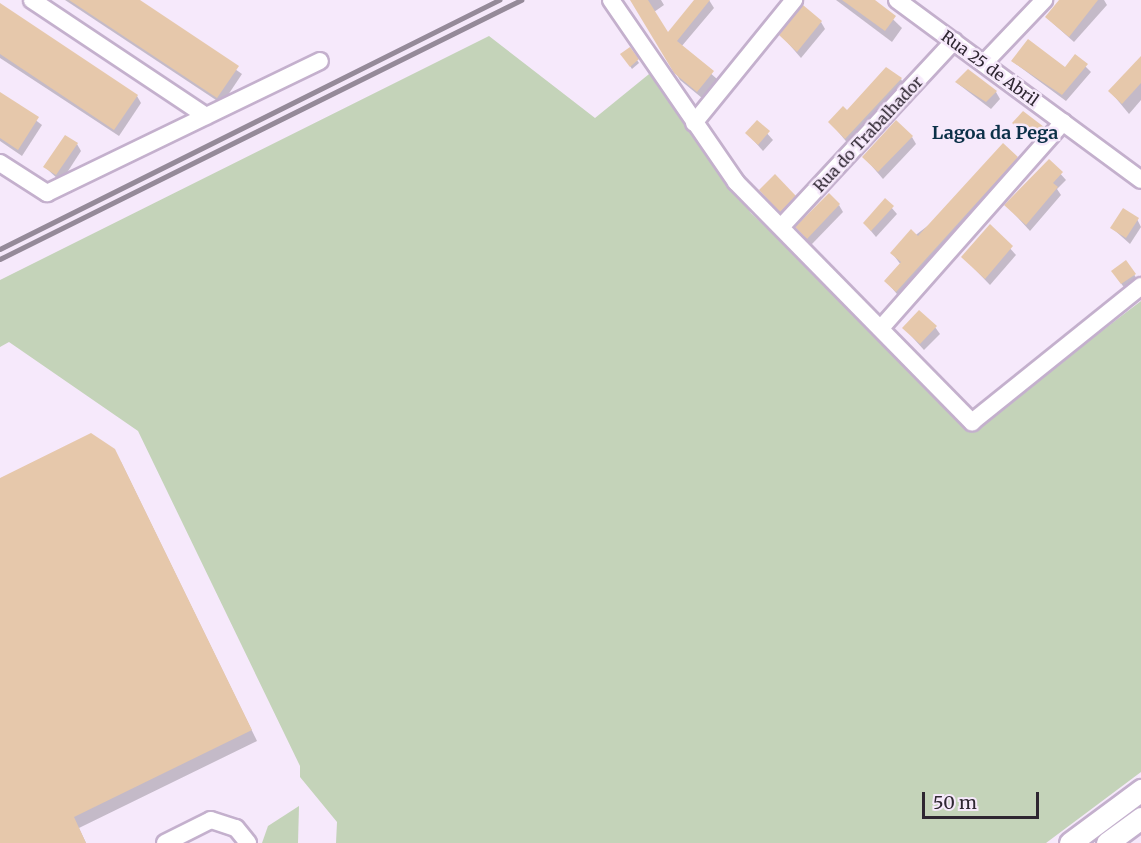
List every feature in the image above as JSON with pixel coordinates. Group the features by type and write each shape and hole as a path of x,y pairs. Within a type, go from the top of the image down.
{"main road":[{"path":"1070,843 1141,790"},
{"path":"1107,843 1141,818"}],"street":[{"path":"32,0 206,116"},
{"path":"611,0 736,182 972,422 1141,286"},
{"path":"694,123 794,0"},
{"name":"Rua 25 de Abril","path":"897,0 985,62 1141,180"},
{"path":"985,62 1044,0"},
{"name":"Rua do Trabalhador","path":"781,227 954,41"},
{"path":"0,163 46,194 320,61"},
{"path":"881,328 1063,122"},
{"path":"165,843 212,820 236,828 248,843"}],"green space":[{"path":"489,36 595,118 654,70 655,82 751,213 976,427 1141,301 1141,772 1046,843 336,843 337,822 300,777 300,766 138,431 9,342 0,347 0,280"},
{"path":"299,806 298,843 262,843 268,826"}],"building":[{"path":"69,0 140,0 239,66 217,98"},
{"path":"630,0 648,0 668,32 694,0 710,0 677,41 714,71 697,92 674,73"},
{"path":"842,0 875,0 896,16 885,31"},
{"path":"1059,0 1098,0 1069,37 1045,17"},
{"path":"0,3 138,95 114,130 0,54"},
{"path":"803,5 822,21 797,52 779,35"},
{"path":"1028,39 1065,67 1075,54 1088,64 1062,95 1011,61"},
{"path":"630,47 639,59 630,67 620,54"},
{"path":"1141,56 1141,83 1122,104 1108,91"},
{"path":"886,67 902,78 845,139 828,122 843,106 847,110"},
{"path":"968,69 997,91 986,102 955,82"},
{"path":"0,92 39,117 18,150 0,138"},
{"path":"1023,111 1044,127 1033,140 1012,123"},
{"path":"757,120 770,131 758,145 745,133"},
{"path":"896,120 913,136 878,172 862,157"},
{"path":"65,135 78,143 56,175 43,167"},
{"path":"1003,143 1018,157 896,292 884,281 901,262 890,253 911,229 918,236"},
{"path":"1049,159 1063,172 1053,183 1058,187 1026,225 1004,205"},
{"path":"775,174 796,196 780,212 759,190"},
{"path":"829,193 840,204 807,239 795,227"},
{"path":"885,198 894,206 871,231 863,223"},
{"path":"1123,208 1139,218 1126,238 1110,228"},
{"path":"990,224 1013,246 985,279 961,257"},
{"path":"1126,260 1136,274 1121,284 1111,271"},
{"path":"919,310 937,326 920,344 902,328"},
{"path":"91,433 115,449 252,730 74,817 86,843 0,843 0,478"}],"railway":[{"path":"0,249 499,0"},
{"path":"0,259 521,0"}],"district":[{"name":"Lagoa da Pega","path":"995,133"}]}
